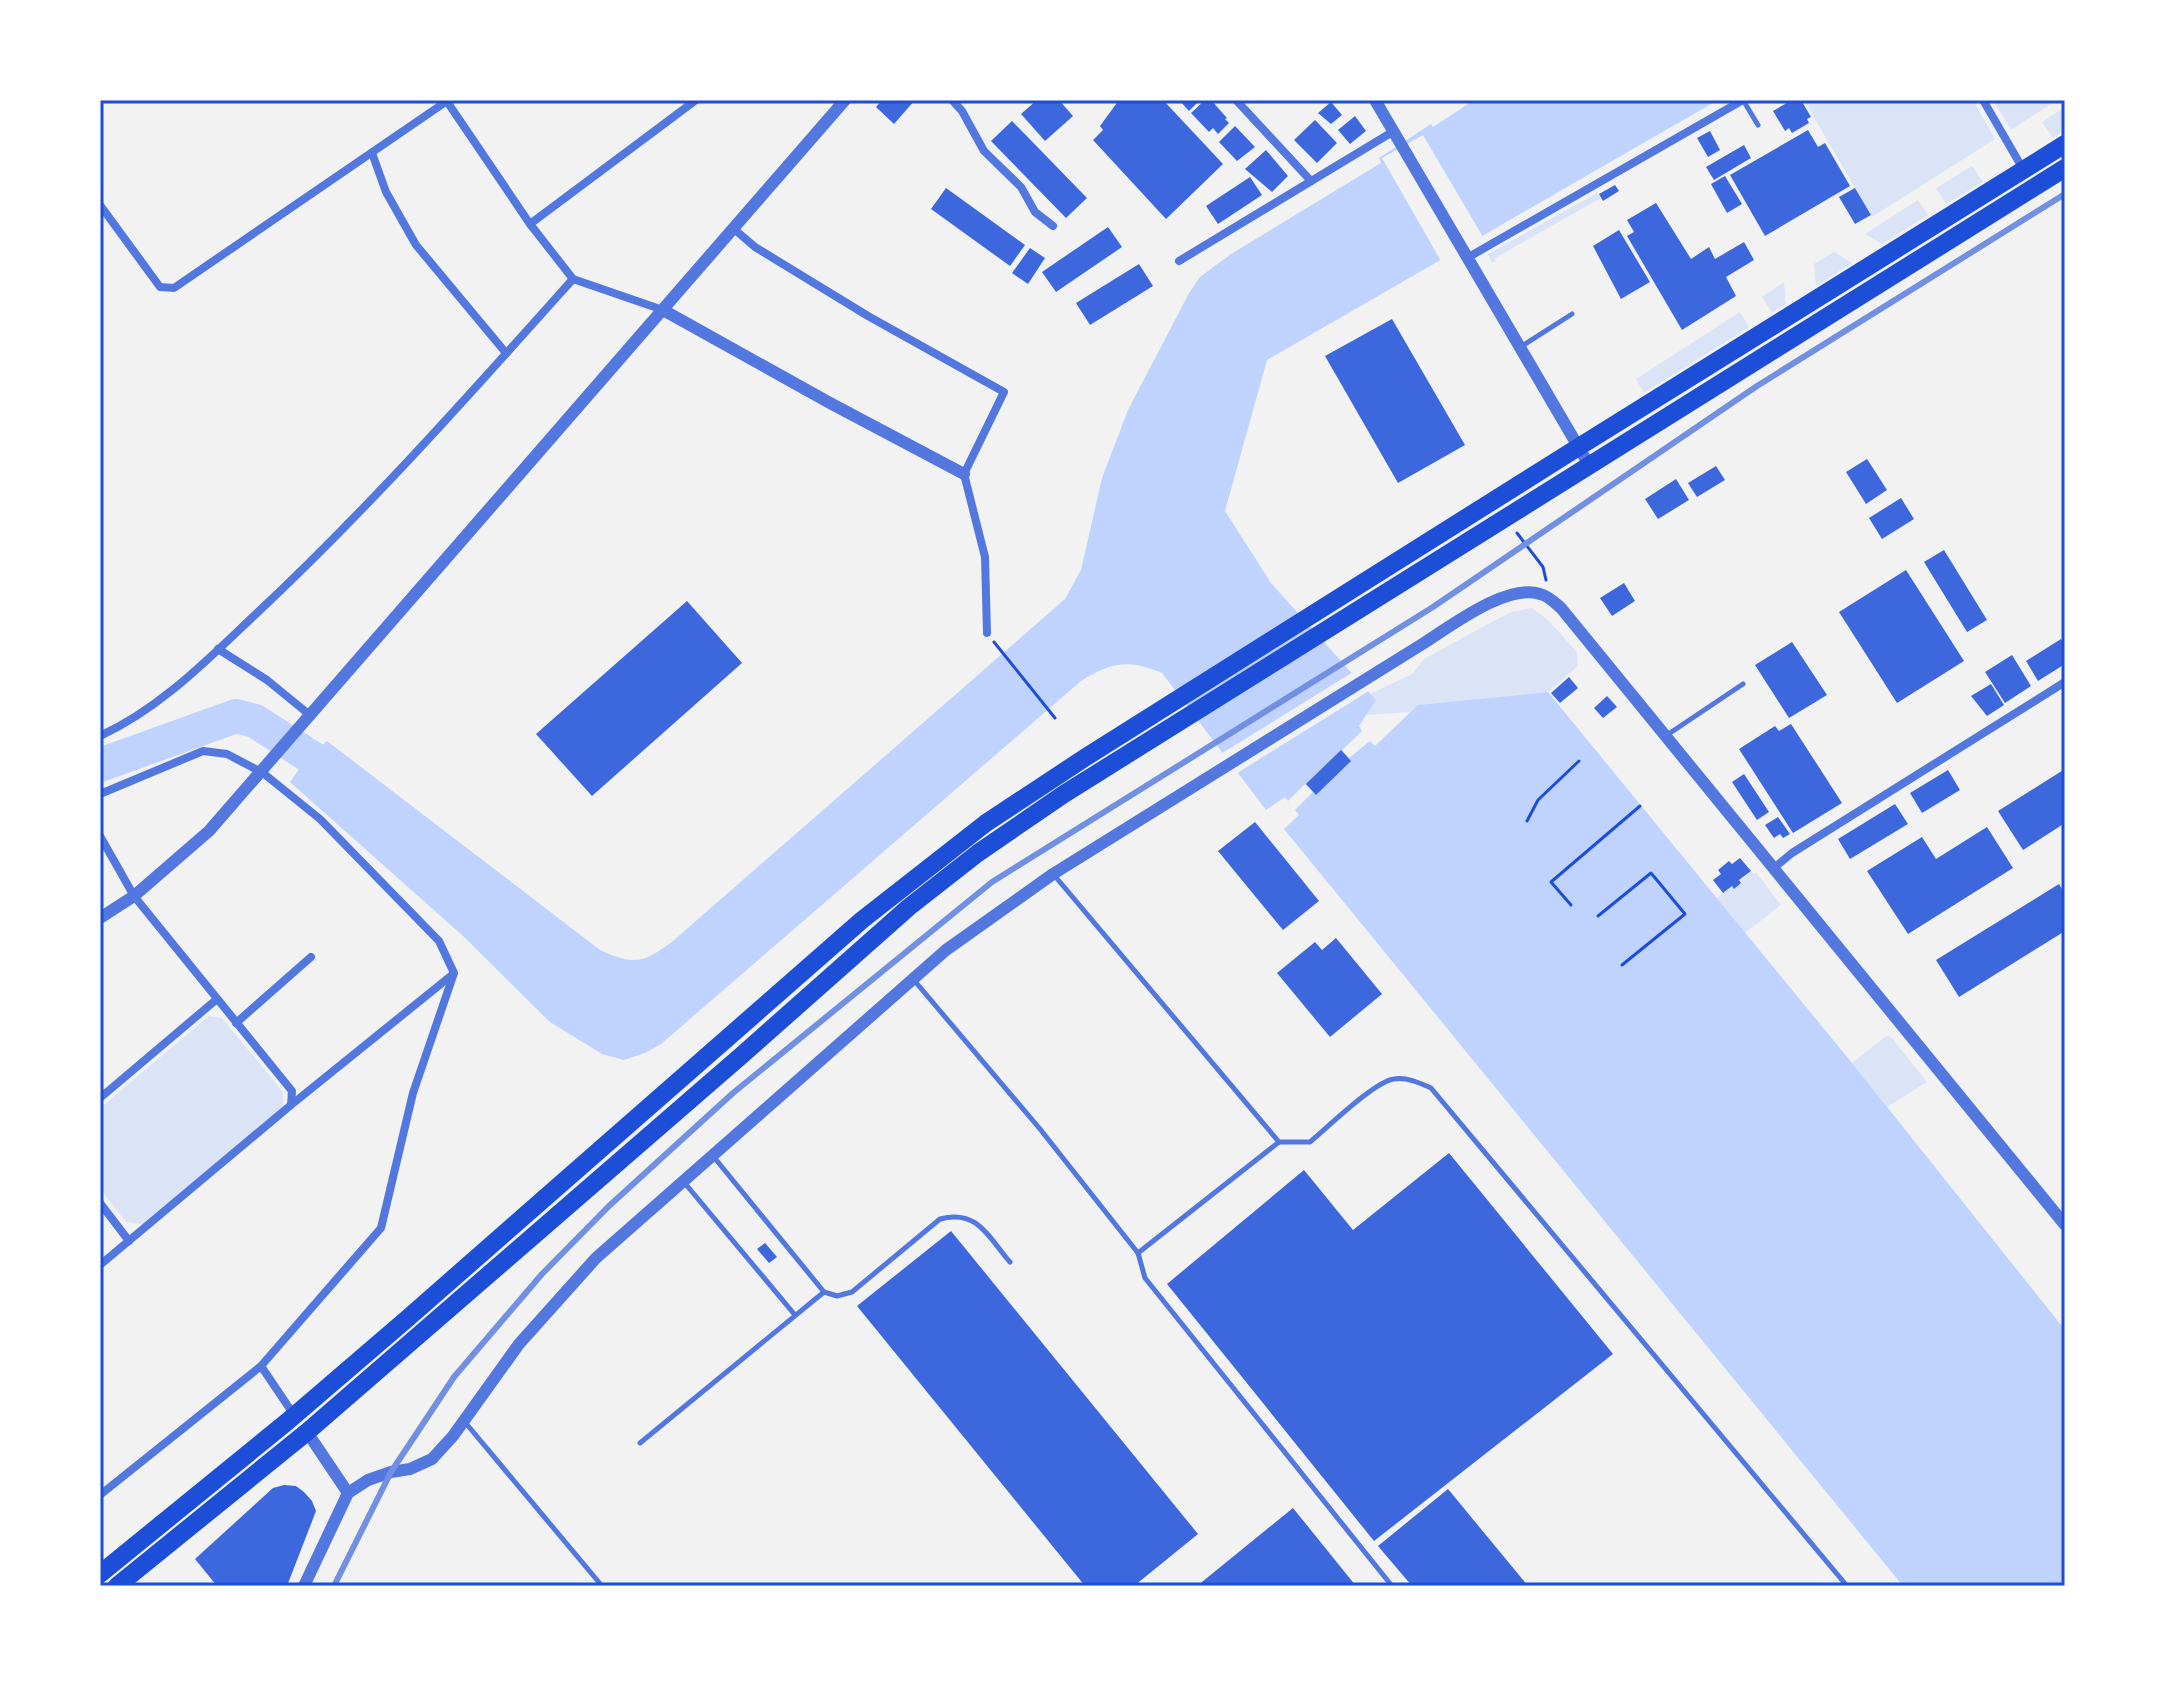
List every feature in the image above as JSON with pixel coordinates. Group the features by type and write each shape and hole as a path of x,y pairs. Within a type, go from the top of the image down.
{"highway":[{"path":"100,1574 294,1415 664,1096 862,920 986,823 1577,448 2065,144"},
{"path":"117,1586 307,1432 909,907 978,853 1064,794 1313,637 2065,168"}],"street":[{"path":"100,205 160,287 174,288 447,100 530,224 573,279 663,310 964,474"},
{"path":"530,224 696,100"},
{"path":"100,918 134,896 209,831 263,773 845,100"},
{"path":"952,100 962,111 984,151 1021,187 1035,212 1053,226"},
{"path":"1236,100 1311,181"},
{"path":"1375,100 1589,465"},
{"path":"1464,253 1743,100"},
{"path":"1983,100 2024,169"},
{"path":"1179,261 1394,131"},
{"path":"372,153 386,192 416,245 506,353"},
{"path":"734,229 755,247 843,301 1004,392 964,474 985,557 987,633"},
{"path":"100,736 171,693 303,570 420,449 573,279"},
{"path":"304,1586 348,1493 368,1480 410,1469 432,1459 519,1344 596,1258 958,941 1053,874 1469,615 1502,598 1522,592 1542,594 1561,608 2065,1225"},
{"path":"218,649 267,680 311,716"},
{"path":"1774,868 1792,853 2065,682"},
{"path":"100,794 203,751 227,754 263,773 320,819 439,941 454,973 413,1093 381,1228 261,1366 100,1495"},
{"path":"100,836 134,896 292,1091 291,1105"},
{"path":"236,1023 311,957"},
{"path":"100,1265 454,973"},
{"path":"100,1098 217,999"},
{"path":"100,1203 129,1241"},
{"path":"261,1366 294,1415"},
{"path":"307,1432 348,1493"}],"lane":[{"path":"1743,100 1758,125"},
{"path":"1519,347 1572,314"},
{"path":"1666,736 1743,684"},
{"path":"1053,874 1279,1142"},
{"path":"913,978 1040,1129 1138,1253 1145,1278 1392,1586"},
{"path":"1138,1253 1279,1142 1310,1142 1385,1082 1407,1080 1431,1088 1847,1586"},
{"path":"712,1155 824,1292 837,1296 852,1292 940,1219 954,1215 975,1221 1010,1262"},
{"path":"683,1181 795,1315"},
{"path":"640,1443 824,1292"},
{"path":"463,1421 602,1586"}],"path":[{"path":"1515,530 1543,567 1551,599"},
{"path":"987,633 1055,718"},
{"path":"1527,821 1538,800 1579,761"},
{"path":"1571,905 1551,882 1640,806"},
{"path":"1598,916 1651,873 1685,914 1622,965"}],"shaded area":[{"path":"1804,100 1973,100 1995,139 1872,217"},
{"path":"1993,100 2057,100 2011,130"},
{"path":"2065,107 2065,130 2053,138 2042,122"},
{"path":"1972,166 1983,182 1946,204 1936,188"},
{"path":"1597,193 1601,198 1495,258 1496,261 1492,263 1488,254"},
{"path":"1918,200 1928,215 1882,244 1865,234"},
{"path":"1834,252 1852,263 1816,286 1814,264"},
{"path":"1784,282 1786,304 1772,313 1762,297"},
{"path":"1740,312 1749,327 1644,393 1636,379"},
{"path":"1532,608 1549,621 1577,652 1578,666 1548,692 1419,705 1410,712 1366,715 1376,700 1370,694 1412,674 1424,659 1511,612"},
{"path":"1751,871 1756,872 1781,905 1745,933 1717,898 1732,886 1735,888"},
{"path":"209,1016 222,1018 283,1092 283,1108 142,1224 126,1222 100,1189 100,1108"},
{"path":"1890,1036 1927,1082 1887,1107 1852,1063"}],"water":[{"path":"1474,100 1718,100 1267,360 1225,511 1271,583 1376,700 1359,726 1362,731 1342,750 1349,758 1370,741 1375,746 1418,705 1548,692 1852,1063 2065,1330 2065,1586 1903,1586 1284,829 1299,815 1295,810 1313,792 1305,784 1288,801 1285,797 1266,810 1162,673 1130,664 1112,666 1081,681 661,1044 624,1060 602,1054 550,1022 463,936 290,782 304,762 327,741 600,950 631,960 654,954 673,941 1065,599 1081,570 1102,478 1128,410 1200,277 1231,254 1381,163 1379,158 1431,124 1433,127"}],"pier":[{"path":"1423,135 1483,237 1441,261 1382,158"},
{"path":"1353,672 1369,691 1234,775 1219,755"}],"building":[{"path":"882,100 915,100 894,124 876,107"},
{"path":"1037,100 1059,100 1073,116 1045,141 1021,114"},
{"path":"1119,100 1163,100 1223,164 1166,219 1093,140 1103,130 1100,126"},
{"path":"1179,100 1200,100 1189,111"},
{"path":"1205,100 1211,100 1229,123 1218,134 1213,128 1209,132 1191,113"},
{"path":"1792,100 1801,100 1811,117 1807,119 1809,123 1792,133 1789,128 1785,131 1773,111"},
{"path":"1331,102 1342,115 1331,124 1318,113"},
{"path":"1355,116 1366,131 1350,144 1338,130"},
{"path":"1315,120 1337,143 1317,163 1294,140"},
{"path":"1012,121 1087,198 1066,218 991,141"},
{"path":"1235,126 1255,147 1237,161 1219,142"},
{"path":"1808,130 1818,147 1825,143 1850,186 1765,236 1730,175"},
{"path":"1710,131 1720,150 1708,157 1697,138"},
{"path":"1744,145 1751,158 1714,180 1706,167"},
{"path":"1266,150 1288,176 1272,192 1245,169"},
{"path":"1725,176 1742,204 1727,213 1711,184"},
{"path":"1250,177 1262,195 1218,224 1206,206"},
{"path":"1615,185 1619,191 1603,201 1599,194"},
{"path":"946,188 1025,245 1010,266 931,209"},
{"path":"1855,188 1871,215 1855,224 1839,197"},
{"path":"1656,203 1691,259 1709,247 1715,259 1744,242 1754,260 1726,277 1736,296 1682,330 1627,236 1634,232 1627,220"},
{"path":"1108,227 1122,247 1056,292 1042,272"},
{"path":"1619,230 1650,282 1621,299 1593,246"},
{"path":"1030,248 1045,258 1028,284 1012,273"},
{"path":"1139,264 1153,286 1090,325 1076,303"},
{"path":"1392,319 1465,445 1398,483 1325,356"},
{"path":"1867,459 1887,490 1866,504 1846,472"},
{"path":"1716,466 1725,480 1697,497 1688,483"},
{"path":"1676,479 1689,500 1658,519 1645,499"},
{"path":"1901,498 1914,519 1882,539 1869,518"},
{"path":"1944,550 1987,620 1967,632 1924,562"},
{"path":"1906,570 1964,661 1897,703 1839,612"},
{"path":"1624,583 1635,601 1612,616 1600,598"},
{"path":"687,601 742,663 592,796 536,734"},
{"path":"2061,639 2065,645 2065,664 2038,681 2026,661"},
{"path":"1792,642 1827,695 1789,718 1755,665"},
{"path":"2012,655 2031,686 2005,703 1985,672"},
{"path":"1569,677 1578,688 1560,703 1551,693"},
{"path":"1991,684 2004,705 1987,716 1971,696"},
{"path":"1607,696 1617,707 1603,718 1594,708"},
{"path":"1791,724 1842,803 1793,833 1739,749 1775,726 1779,731"},
{"path":"1341,750 1351,761 1316,795 1306,784"},
{"path":"2065,769 2065,823 2023,850 1998,811"},
{"path":"1948,770 1960,790 1922,813 1910,793"},
{"path":"1744,774 1769,812 1757,820 1732,782"},
{"path":"1895,804 1908,824 1850,859 1838,839"},
{"path":"1778,817 1790,834 1783,838 1780,834 1774,838 1765,825"},
{"path":"1255,822 1319,901 1283,930 1218,851"},
{"path":"1987,827 2013,868 1908,934 1867,871 1922,837 1936,859"},
{"path":"1740,858 1751,871 1739,880 1741,883 1734,889 1732,886 1723,893 1713,880 1721,874 1718,870 1729,861 1732,864"},
{"path":"2059,884 2065,894 2065,931 1959,997 1936,960"},
{"path":"1336,938 1382,994 1330,1037 1277,973 1315,942 1322,950"},
{"path":"1449,1153 1613,1354 1374,1541 1167,1284 1304,1170 1353,1230"},
{"path":"951,1231 1198,1534 1134,1586 1085,1586 857,1306"},
{"path":"765,1243 777,1257 769,1263 757,1249"},
{"path":"296,1486 304,1492 316,1511 287,1586 217,1586 195,1559 273,1488"},
{"path":"1448,1489 1528,1586 1412,1586 1378,1546"},
{"path":"1293,1508 1356,1586 1197,1586"}],"waterway":[{"path":"100,765 236,716 255,721 320,763"}],"railway":[{"path":"334,1586 391,1472 454,1377 542,1274 609,1206 733,1093 992,882 1433,607 1757,386 2065,194"}]}
